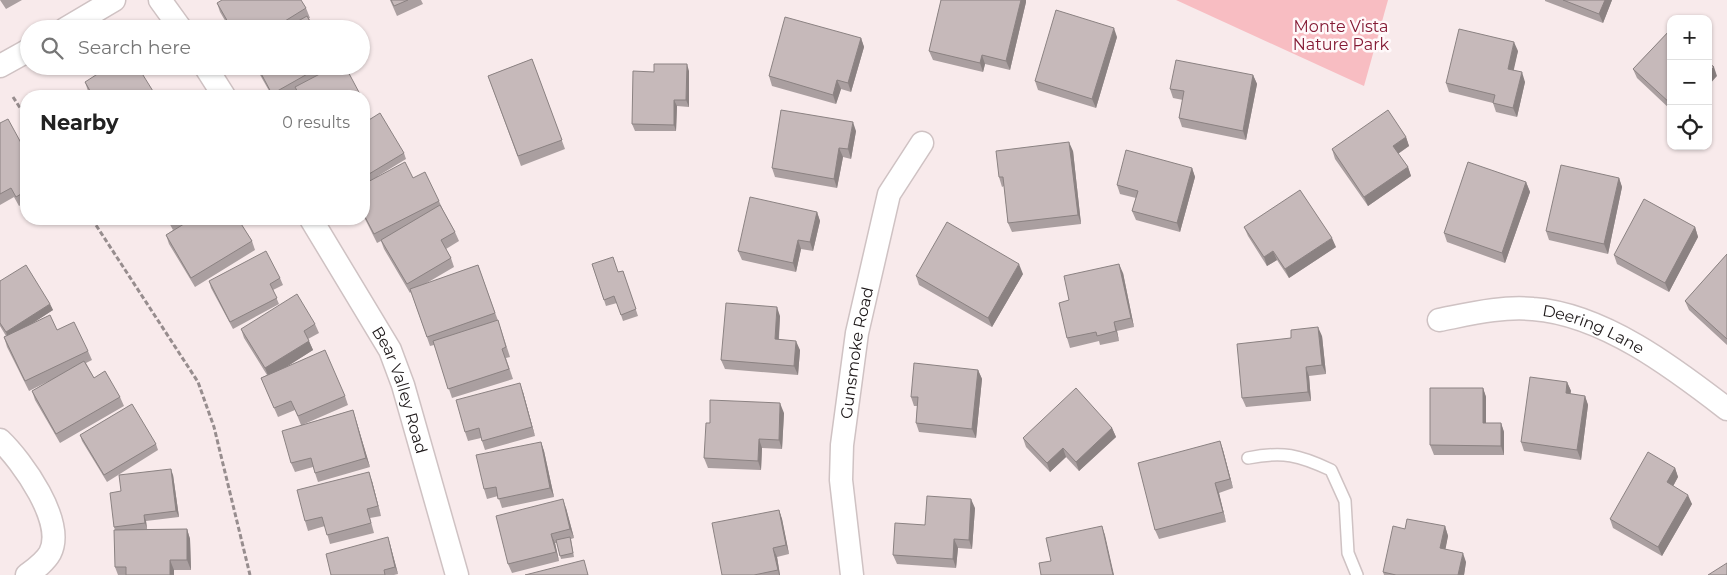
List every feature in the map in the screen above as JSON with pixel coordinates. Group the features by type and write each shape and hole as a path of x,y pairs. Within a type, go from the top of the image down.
{"street":[{"path":"80,20 114,0"},
{"path":"160,0 174,20"},
{"path":"0,66 20,55"},
{"path":"211,75 220,90"},
{"name":"Gunsmoke Road","path":"852,575 841,480 842,445 857,333 889,194 922,143"},
{"name":"Bear Valley Road","path":"315,225 390,350 403,385 457,575"},
{"name":"Deering Lane","path":"1439,320 1490,310 1533,308 1579,320 1627,340 1670,365 1727,409"},
{"path":"0,440 21,462 40,491 50,521 52,535 50,553 27,575"}],"lane":[{"path":"1248,458 1270,454 1304,457 1331,470 1345,501 1348,554 1357,575"}],"path":[{"path":"13,97 20,108"},
{"path":"96,225 198,382 214,427 250,575"}],"green space":[{"name":"Monte Vista Nature Park","path":"1176,0 1388,0 1364,86"}],"building":[{"path":"222,0 301,0 306,8 287,20 227,20 217,3"},
{"path":"391,0 408,0 394,6"},
{"path":"941,0 1021,0 1006,61 982,55 980,63 929,51"},
{"path":"1563,0 1605,0 1599,14"},
{"path":"1056,10 1114,28 1092,99 1035,81"},
{"path":"307,16 309,20 300,20"},
{"path":"785,17 861,38 848,83 837,80 833,95 769,76"},
{"path":"1459,29 1514,42 1508,69 1522,72 1513,108 1493,103 1495,95 1446,83"},
{"path":"1667,33 1667,100 1633,69"},
{"path":"532,59 562,140 518,156 488,76"},
{"path":"1176,60 1253,75 1243,131 1179,118 1184,91 1170,89"},
{"path":"654,64 687,64 686,100 674,100 674,125 632,124 633,71 654,72"},
{"path":"96,75 143,75 152,90 90,90 85,82"},
{"path":"262,75 306,75 279,90 270,90"},
{"path":"318,75 350,75 358,90 297,90 295,87"},
{"path":"781,110 853,122 848,149 839,148 834,179 772,168"},
{"path":"1388,110 1406,137 1393,146 1408,167 1364,197 1332,149"},
{"path":"380,113 404,153 370,173 370,119"},
{"path":"8,119 20,141 20,195 16,197 11,188 0,194 0,123"},
{"path":"1069,142 1078,215 1008,223 1003,177 999,177 996,151"},
{"path":"1126,150 1192,168 1177,223 1132,211 1138,191 1117,185"},
{"path":"405,162 413,178 425,172 439,201 374,234 369,225 370,181"},
{"path":"1468,162 1526,182 1502,253 1444,233"},
{"path":"1561,165 1619,178 1604,244 1546,231"},
{"path":"1300,190 1332,238 1285,269 1273,251 1264,257 1244,227"},
{"path":"750,197 817,212 810,242 798,240 793,263 738,251"},
{"path":"1644,199 1695,227 1665,283 1614,255"},
{"path":"440,205 455,232 441,240 451,258 407,284 381,240"},
{"path":"947,222 1019,264 988,318 916,276"},
{"path":"182,225 242,225 252,241 191,278 166,235"},
{"path":"266,251 280,278 270,284 277,298 230,322 209,281"},
{"path":"1727,254 1727,339 1685,301"},
{"path":"613,257 618,272 623,271 636,309 621,315 614,296 604,300 592,264"},
{"path":"1119,264 1131,318 1114,322 1116,331 1097,336 1096,332 1067,338 1059,303 1069,300 1064,276"},
{"path":"26,265 50,304 6,332 0,323 0,281"},
{"path":"478,265 495,313 427,337 410,289"},
{"path":"297,294 315,324 304,331 309,341 265,368 241,329"},
{"path":"726,303 777,307 775,339 796,341 794,366 721,360"},
{"path":"50,315 57,330 74,322 88,351 25,381 4,337"},
{"path":"498,320 506,347 502,349 509,369 448,389 433,341"},
{"path":"1318,327 1322,365 1306,367 1308,392 1242,398 1237,344 1291,338 1291,330"},
{"path":"325,350 345,396 298,416 291,401 274,408 261,378"},
{"path":"84,361 94,378 105,371 120,397 56,434 32,391"},
{"path":"914,363 978,370 972,429 916,423 918,397 911,397"},
{"path":"1530,377 1567,382 1566,393 1585,396 1577,450 1521,442"},
{"path":"520,383 532,427 482,441 479,428 465,432 456,400"},
{"path":"1076,388 1112,428 1076,462 1063,448 1047,463 1023,438"},
{"path":"1430,388 1483,388 1483,423 1501,423 1501,446 1430,445"},
{"path":"710,400 780,403 779,440 759,439 758,461 704,458 706,423 710,423"},
{"path":"132,404 156,444 104,475 80,435"},
{"path":"353,410 366,458 315,473 311,458 291,463 282,431"},
{"path":"1220,441 1230,479 1215,483 1223,512 1155,530 1138,463"},
{"path":"541,442 550,488 498,499 496,487 484,489 476,455"},
{"path":"1648,452 1675,468 1667,482 1688,495 1658,547 1610,519"},
{"path":"171,469 176,511 144,515 145,523 114,527 110,493 121,491 119,475"},
{"path":"369,472 378,506 367,509 371,523 327,535 322,517 305,521 297,490"},
{"path":"927,496 971,499 969,540 954,539 953,559 893,555 895,523 925,525"},
{"path":"563,499 570,529 551,534 556,552 508,564 496,516"},
{"path":"779,510 786,545 773,548 778,570 754,575 722,575 712,523"},
{"path":"1407,519 1445,526 1440,548 1463,553 1458,575 1396,575 1383,572 1393,526 1405,529"},
{"path":"1102,526 1113,575 1041,575 1039,563 1051,561 1046,538"},
{"path":"187,529 187,560 170,560 170,575 126,575 126,567 115,567 114,530"},
{"path":"388,537 395,567 384,570 385,575 331,575 326,554"},
{"path":"570,537 573,553 560,556 556,540"},
{"path":"584,560 588,575 525,575"},
{"path":"1727,563 1727,575 1708,575"}]}
